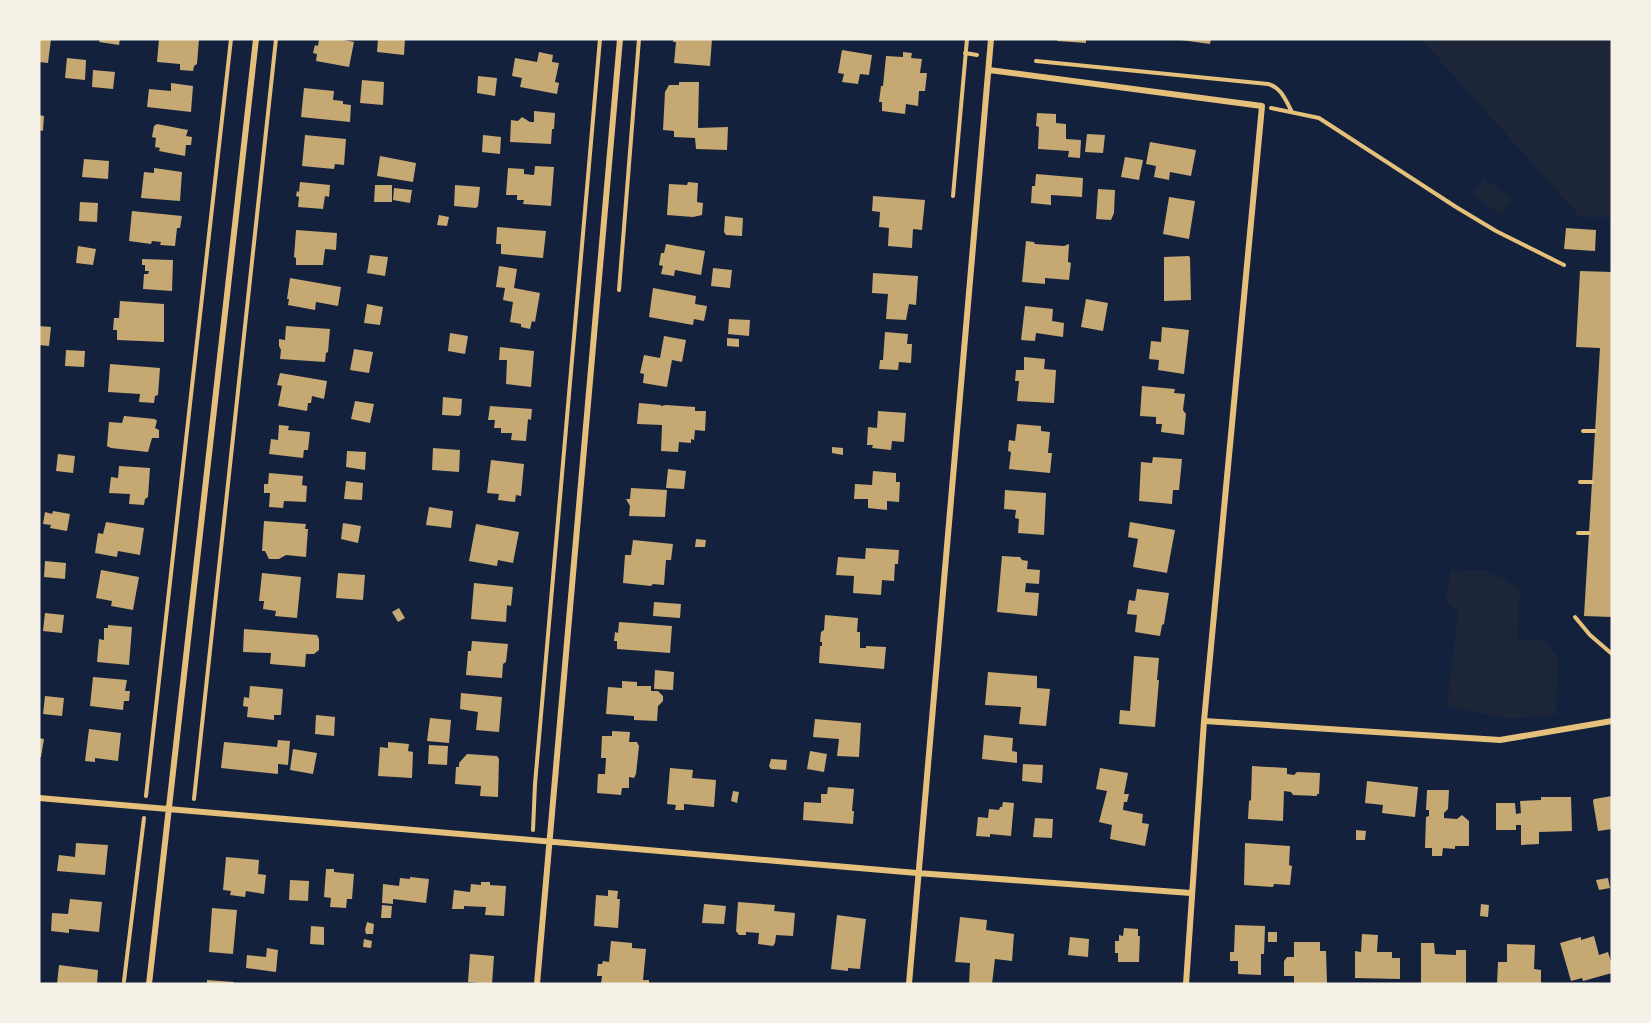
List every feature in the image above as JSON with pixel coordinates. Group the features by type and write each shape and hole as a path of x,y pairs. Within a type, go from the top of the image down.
{"street":[{"path":"149,984 256,39"},
{"path":"537,984 620,39"},
{"path":"909,984 991,39"},
{"path":"989,70 1262,105 1204,721 1186,984"},
{"path":"1204,721 1500,740 1612,721"},
{"path":"39,798 917,873 1191,893"}],"path":[{"path":"124,981 231,39"},
{"path":"192,811 276,39"},
{"path":"533,840 600,39"},
{"path":"619,290 639,39"},
{"path":"953,196 967,39"},
{"path":"965,53 990,57"},
{"path":"1025,60 1268,84 1274,86 1285,98 1292,112"},
{"path":"1262,105 1319,118 1456,207 1496,231 1564,265"},
{"path":"1583,431 1595,431"},
{"path":"1580,482 1592,482"},
{"path":"1578,532 1589,533"},
{"path":"1575,618 1612,654"}],"shaded area":[{"path":"1421,39 1612,39 1612,217 1580,217"},
{"path":"1484,178 1513,199 1501,215 1472,194"},
{"path":"1485,570 1520,588 1517,639 1544,641 1558,657 1556,714 1514,719 1447,707 1458,613 1446,602 1450,571"}],"building":[{"path":"39,39 51,39 48,63 39,62"},
{"path":"100,39 120,39 119,45 99,42"},
{"path":"159,39 199,39 197,64 193,71 180,70 180,64 157,62"},
{"path":"319,39 354,42 349,67 316,61 317,54 313,53 315,45 318,46"},
{"path":"378,39 405,39 404,55 377,52"},
{"path":"674,39 712,39 710,66 674,63 676,42 673,42"},
{"path":"1057,39 1086,39 1086,43 1057,41"},
{"path":"1181,39 1211,39 1210,44"},
{"path":"842,50 872,55 869,75 860,74 858,84 842,82 844,74 838,73"},
{"path":"539,52 553,55 552,62 559,63 555,82 559,83 557,94 520,87 522,78 512,76 515,58 537,62"},
{"path":"903,52 912,53 911,58 922,59 920,73 927,73 925,91 919,91 918,106 906,104 905,114 882,111 882,102 879,102 886,56 903,57"},
{"path":"67,58 86,60 85,80 65,78"},
{"path":"93,70 115,72 113,89 92,87"},
{"path":"478,76 497,78 495,96 477,93"},
{"path":"362,80 384,82 383,105 360,103"},
{"path":"679,82 699,82 698,128 728,127 727,150 696,149 695,138 674,137 674,131 663,130 665,92 669,85 679,85"},
{"path":"171,83 193,86 191,112 147,107 149,89 171,91"},
{"path":"304,88 334,91 333,100 351,105 350,122 301,117"},
{"path":"534,111 555,113 551,144 510,142 511,120 518,121 522,117 534,122"},
{"path":"1037,113 1056,114 1056,123 1066,124 1066,139 1081,140 1080,158 1068,157 1069,151 1038,149"},
{"path":"39,115 44,116 43,131 39,130"},
{"path":"157,124 188,130 186,136 192,137 191,145 186,145 185,156 159,151 160,148 155,147 156,138 152,137 154,126"},
{"path":"1087,134 1105,135 1103,153 1085,152"},
{"path":"305,135 346,139 344,165 335,164 334,169 302,166"},
{"path":"483,135 501,137 500,154 482,152"},
{"path":"1150,142 1196,150 1191,176 1170,172 1169,180 1154,177 1156,166 1146,164"},
{"path":"380,156 416,163 413,182 377,176"},
{"path":"1125,157 1143,160 1139,180 1121,177"},
{"path":"84,159 109,161 108,179 82,177"},
{"path":"535,166 554,167 551,206 523,204 524,200 517,200 517,195 506,195 508,168 524,169 524,174 534,175"},
{"path":"154,168 182,172 180,201 141,198 144,172 154,173"},
{"path":"1036,174 1083,178 1082,197 1051,195 1051,205 1031,203 1032,186 1035,186"},
{"path":"300,182 330,185 329,197 325,196 323,209 298,207 299,197 296,196"},
{"path":"688,182 698,183 697,202 703,203 702,215 693,217 667,215 669,184 687,185"},
{"path":"375,185 392,185 392,202 374,202"},
{"path":"455,185 480,187 476,208 454,206"},
{"path":"394,188 412,190 410,203 393,200"},
{"path":"1098,189 1115,190 1114,213 1111,220 1096,219"},
{"path":"873,196 925,200 922,230 913,229 912,248 888,246 889,228 879,227 880,212 872,211"},
{"path":"1169,197 1195,201 1189,239 1163,234"},
{"path":"80,202 98,203 97,222 79,221"},
{"path":"132,211 182,216 180,228 177,228 175,246 160,245 161,242 152,241 151,244 129,241"},
{"path":"439,215 449,217 447,226 437,225"},
{"path":"725,216 743,218 742,236 726,235 724,232"},
{"path":"497,227 546,231 543,258 501,254 501,244 496,244"},
{"path":"1566,228 1596,230 1595,251 1564,249"},
{"path":"296,230 337,233 336,250 325,249 323,265 296,265 294,257"},
{"path":"1026,241 1035,244 1064,246 1069,244 1068,262 1071,263 1069,280 1045,278 1045,284 1022,282"},
{"path":"666,244 705,251 701,275 675,270 674,276 661,274 663,266 659,265 661,253 664,253"},
{"path":"78,246 96,249 93,265 76,263"},
{"path":"370,255 388,257 385,276 367,273"},
{"path":"1189,256 1191,300 1164,301 1164,257"},
{"path":"142,259 173,260 172,291 143,289 144,274 148,274 149,271 145,271"},
{"path":"499,266 517,269 514,288 540,293 535,322 532,321 530,329 510,322 513,302 503,300 505,288 496,287"},
{"path":"713,268 732,270 730,288 711,286"},
{"path":"1580,271 1612,272 1612,617 1584,616 1600,348 1576,347"},
{"path":"873,273 918,276 916,305 909,304 906,320 886,319 888,294 872,293"},
{"path":"290,278 341,287 338,306 316,302 315,310 288,305"},
{"path":"653,288 696,296 695,304 707,306 704,321 694,319 693,325 649,317"},
{"path":"1086,299 1108,303 1103,331 1081,327"},
{"path":"120,301 164,304 164,342 117,340 117,330 113,330 114,318 119,318"},
{"path":"367,304 383,307 380,325 364,323"},
{"path":"1025,306 1053,309 1052,321 1064,323 1063,337 1036,333 1035,341 1021,340"},
{"path":"729,319 750,320 749,336 728,334"},
{"path":"39,326 51,327 49,346 39,345"},
{"path":"286,326 330,329 325,362 280,359 279,339 285,340"},
{"path":"1162,327 1189,330 1184,374 1158,370 1159,360 1149,359 1151,341 1161,342"},
{"path":"885,332 908,334 907,344 912,344 911,363 899,362 898,370 879,369 880,360 883,360"},
{"path":"450,333 468,336 465,354 448,351"},
{"path":"664,336 686,340 682,362 672,360 667,387 643,383 644,374 640,373 644,355 660,358"},
{"path":"727,338 739,339 739,347 727,346"},
{"path":"500,347 534,351 531,387 506,384 507,360 499,360"},
{"path":"354,349 373,352 369,373 350,370"},
{"path":"66,350 85,351 84,367 65,366"},
{"path":"1024,357 1045,359 1044,369 1056,370 1054,403 1017,401 1019,381 1015,381 1016,370 1024,370"},
{"path":"110,364 160,368 158,395 155,396 154,403 139,402 140,394 108,392"},
{"path":"280,373 327,381 324,399 312,396 307,411 278,406 282,386 277,385"},
{"path":"1142,386 1175,389 1174,393 1185,394 1184,435 1161,432 1162,424 1156,424 1156,417 1140,416"},
{"path":"443,397 462,399 459,416 442,415"},
{"path":"355,401 374,404 370,423 351,419"},
{"path":"639,403 695,407 695,411 706,411 705,431 695,430 694,440 691,439 691,443 679,442 678,452 661,451 662,425 637,424"},
{"path":"490,406 532,409 531,420 528,419 526,441 511,440 512,433 501,433 501,428 494,428 495,420 488,420"},
{"path":"878,411 906,413 904,442 892,441 891,450 872,448 873,445 867,445 868,427 877,428"},
{"path":"124,416 157,421 155,428 159,430 159,438 152,438 148,452 107,446 109,422 122,423"},
{"path":"1017,424 1041,426 1041,431 1050,432 1048,453 1052,453 1050,473 1009,469 1011,452 1008,451 1009,440 1015,441"},
{"path":"279,425 289,426 288,430 310,432 308,450 304,450 303,458 269,454 271,439 278,440"},
{"path":"832,447 843,448 843,455 832,453"},
{"path":"433,448 460,450 459,472 432,470"},
{"path":"347,451 366,452 365,470 346,467"},
{"path":"58,454 75,456 73,473 56,471"},
{"path":"1153,457 1182,459 1179,490 1173,490 1172,504 1139,501 1141,462 1152,463"},
{"path":"491,460 524,464 521,496 516,495 515,502 498,500 499,494 487,493"},
{"path":"119,466 150,468 148,497 144,505 129,504 130,494 109,493 111,477 118,478"},
{"path":"668,469 686,471 684,489 666,488"},
{"path":"873,471 896,473 896,482 900,482 899,502 887,501 887,510 868,508 868,499 854,499 855,484 872,485"},
{"path":"269,473 303,476 302,485 307,486 306,502 284,501 283,508 269,507 270,493 264,493 264,484 268,484"},
{"path":"346,481 363,483 362,500 344,499"},
{"path":"631,488 667,490 665,517 629,516 630,506 626,499 630,499"},
{"path":"1005,490 1046,493 1044,535 1018,533 1019,519 1015,518 1016,510 1004,509"},
{"path":"429,507 453,511 451,528 426,525"},
{"path":"53,511 70,514 67,531 50,528 51,525 43,524 45,512 52,514"},
{"path":"264,521 306,524 305,529 308,529 306,557 286,555 279,559 269,559 265,551 262,551"},
{"path":"106,522 144,528 140,555 118,551 117,557 95,553 98,533 103,534"},
{"path":"1130,522 1175,530 1167,573 1133,567 1138,539 1128,537"},
{"path":"343,523 361,526 358,543 341,539"},
{"path":"476,524 519,532 513,563 498,560 497,566 469,561"},
{"path":"696,539 706,540 705,547 695,547"},
{"path":"633,540 673,544 671,560 666,560 664,585 623,583 625,555 631,555"},
{"path":"866,548 899,550 894,581 882,580 881,595 853,593 854,576 836,575 838,557 865,559"},
{"path":"1002,556 1020,557 1028,561 1027,569 1040,570 1039,584 1026,583 1025,592 1039,593 1037,616 997,612"},
{"path":"45,561 66,563 65,579 44,577"},
{"path":"101,570 139,577 133,610 111,606 112,601 96,598"},
{"path":"262,573 301,577 297,618 275,616 276,611 263,609 264,601 259,601"},
{"path":"338,573 365,575 363,600 336,598"},
{"path":"474,583 513,587 511,606 507,605 506,622 471,619"},
{"path":"1137,589 1169,593 1160,636 1135,632 1137,615 1127,614 1129,600 1135,601"},
{"path":"654,602 681,604 680,618 653,616"},
{"path":"399,608 405,618 398,622 392,612"},
{"path":"45,613 64,615 62,633 43,631"},
{"path":"825,615 858,618 857,632 860,632 860,648 886,647 884,669 819,663 820,646 822,646 821,632 824,630"},
{"path":"619,622 672,626 670,653 617,649 617,641 614,641 615,632 618,633"},
{"path":"108,625 132,627 129,665 97,662 99,639 104,640 104,628 108,628"},
{"path":"244,629 317,635 319,650 314,654 306,654 305,667 270,664 271,653 243,652"},
{"path":"472,641 508,644 502,678 466,675 468,651 471,651"},
{"path":"1134,656 1159,658 1155,727 1119,724 1120,710 1130,711"},
{"path":"655,670 674,672 673,690 654,689"},
{"path":"988,672 1037,676 1037,688 1050,689 1046,726 1019,724 1021,707 985,705"},
{"path":"93,677 127,680 125,691 130,691 129,701 124,701 123,710 90,706"},
{"path":"622,681 637,682 637,686 651,686 651,691 658,691 663,696 663,701 658,706 657,721 634,720 634,716 606,714 608,687 622,688"},
{"path":"250,686 283,689 281,715 274,715 274,720 247,717 248,707 243,706 244,697 249,698"},
{"path":"461,693 502,697 499,732 476,730 478,712 460,709"},
{"path":"45,696 64,698 62,716 43,714"},
{"path":"316,715 335,717 334,736 315,734"},
{"path":"430,718 451,720 449,743 427,741"},
{"path":"815,719 861,723 859,757 837,756 839,739 813,737"},
{"path":"89,729 121,733 118,761 95,758 95,762 85,761"},
{"path":"612,731 630,732 629,742 637,742 639,746 636,774 634,778 629,777 629,788 622,788 621,795 597,793 598,774 605,774 606,758 601,758 602,736 612,736"},
{"path":"984,735 1013,738 1012,751 1017,752 1017,763 982,759"},
{"path":"39,738 44,739 41,757 39,757"},
{"path":"278,740 290,741 288,765 278,764 278,774 221,768 224,742 277,747"},
{"path":"388,742 409,744 408,751 413,752 412,778 378,776 380,747 388,748"},
{"path":"429,745 448,746 447,765 428,764"},
{"path":"293,749 317,753 313,774 290,770"},
{"path":"810,751 827,754 824,772 807,769"},
{"path":"467,754 497,756 499,759 498,797 480,796 481,786 455,784 456,767 459,767 459,763"},
{"path":"771,759 787,760 786,770 771,769 769,766"},
{"path":"1023,764 1043,765 1042,783 1022,781"},
{"path":"1252,766 1287,768 1287,774 1294,775 1297,772 1320,773 1319,794 1317,796 1293,795 1291,792 1284,791 1283,821 1248,819"},
{"path":"670,768 693,770 692,778 716,780 714,807 684,804 684,810 675,810 676,805 667,804"},
{"path":"1100,768 1128,773 1124,794 1129,794 1127,802 1124,802 1123,810 1143,814 1142,823 1149,824 1145,846 1110,839 1112,825 1099,822 1107,791 1096,789"},
{"path":"1367,781 1418,787 1415,817 1382,813 1383,805 1365,803"},
{"path":"828,787 854,789 853,824 803,820 804,802 821,803 821,794 827,794"},
{"path":"1427,790 1449,790 1448,809 1444,813 1444,818 1457,819 1462,815 1469,821 1469,846 1455,846 1455,849 1443,848 1442,856 1432,856 1432,848 1425,848 1426,817 1429,816 1429,810 1426,810"},
{"path":"733,791 739,792 737,803 731,801"},
{"path":"1612,796 1612,829 1598,831 1593,801"},
{"path":"1541,797 1571,797 1572,831 1539,832 1539,844 1521,845 1521,825 1516,825 1516,830 1496,830 1496,803 1515,803 1516,814 1521,813 1520,801 1541,800"},
{"path":"1003,802 1014,803 1011,836 990,834 990,837 976,836 978,817 988,818 989,809 999,810"},
{"path":"1035,818 1053,819 1052,838 1033,837"},
{"path":"1356,830 1366,831 1365,840 1356,840"},
{"path":"76,843 108,845 105,875 57,871 59,855 75,857"},
{"path":"1245,843 1290,846 1289,865 1292,866 1290,885 1274,884 1273,887 1244,885"},
{"path":"226,857 259,860 258,874 266,875 264,894 246,891 245,897 230,895 231,891 223,890"},
{"path":"326,869 354,874 352,899 347,899 346,908 330,907 331,898 324,897"},
{"path":"410,877 429,879 426,903 393,899 393,904 382,903 383,884 399,886 400,878 410,879"},
{"path":"1608,878 1610,888 1599,890 1596,880"},
{"path":"290,880 309,881 308,901 289,900"},
{"path":"481,882 506,886 504,916 485,915 486,907 464,906 464,909 452,909 454,890 470,892 471,884 481,885"},
{"path":"608,890 618,891 617,899 620,899 618,928 594,926 596,895 608,896"},
{"path":"70,899 102,902 99,932 69,929 69,933 51,931 52,913 68,914"},
{"path":"738,902 775,905 774,911 795,913 793,936 776,935 773,946 758,944 759,933 746,932 746,935 739,935 736,931"},
{"path":"704,904 726,906 724,924 702,923"},
{"path":"1481,904 1489,905 1488,917 1480,916"},
{"path":"382,905 392,906 391,918 381,918"},
{"path":"212,908 237,910 233,954 209,952"},
{"path":"837,915 866,919 860,969 848,968 848,971 831,969"},
{"path":"960,917 987,920 986,930 1014,934 1012,961 995,959 992,984 969,984 970,963 955,962"},
{"path":"367,922 374,924 373,934 366,934"},
{"path":"1235,925 1265,926 1261,975 1238,974 1238,961 1230,961 1230,952 1234,952"},
{"path":"311,926 324,927 324,945 310,944"},
{"path":"1124,928 1138,929 1139,962 1118,962 1115,941 1119,941 1119,935 1123,936"},
{"path":"1268,932 1277,932 1277,942 1268,942"},
{"path":"1362,934 1378,935 1377,952 1392,952 1392,958 1400,958 1400,979 1355,978 1355,951 1361,952"},
{"path":"1594,936 1599,955 1608,952 1612,973 1583,981 1582,978 1571,981 1560,943"},
{"path":"1070,937 1089,939 1088,957 1068,955"},
{"path":"364,939 372,941 371,948 363,947"},
{"path":"611,941 632,943 632,948 646,949 643,980 649,980 649,984 601,984 602,976 597,976 598,964 602,964 603,961 609,962"},
{"path":"1294,942 1320,942 1320,951 1326,951 1327,983 1294,984 1294,976 1284,976 1284,961 1287,957 1294,957"},
{"path":"1421,943 1434,943 1435,954 1456,955 1456,950 1466,950 1466,984 1421,984"},
{"path":"1507,944 1535,945 1534,969 1541,970 1541,984 1497,984 1498,962 1507,962"},
{"path":"267,948 278,950 276,972 246,968 247,955 266,957"},
{"path":"470,954 494,956 492,984 468,982"},
{"path":"59,965 98,970 97,984 57,984"},
{"path":"207,980 234,982 234,984 207,984"}]}
